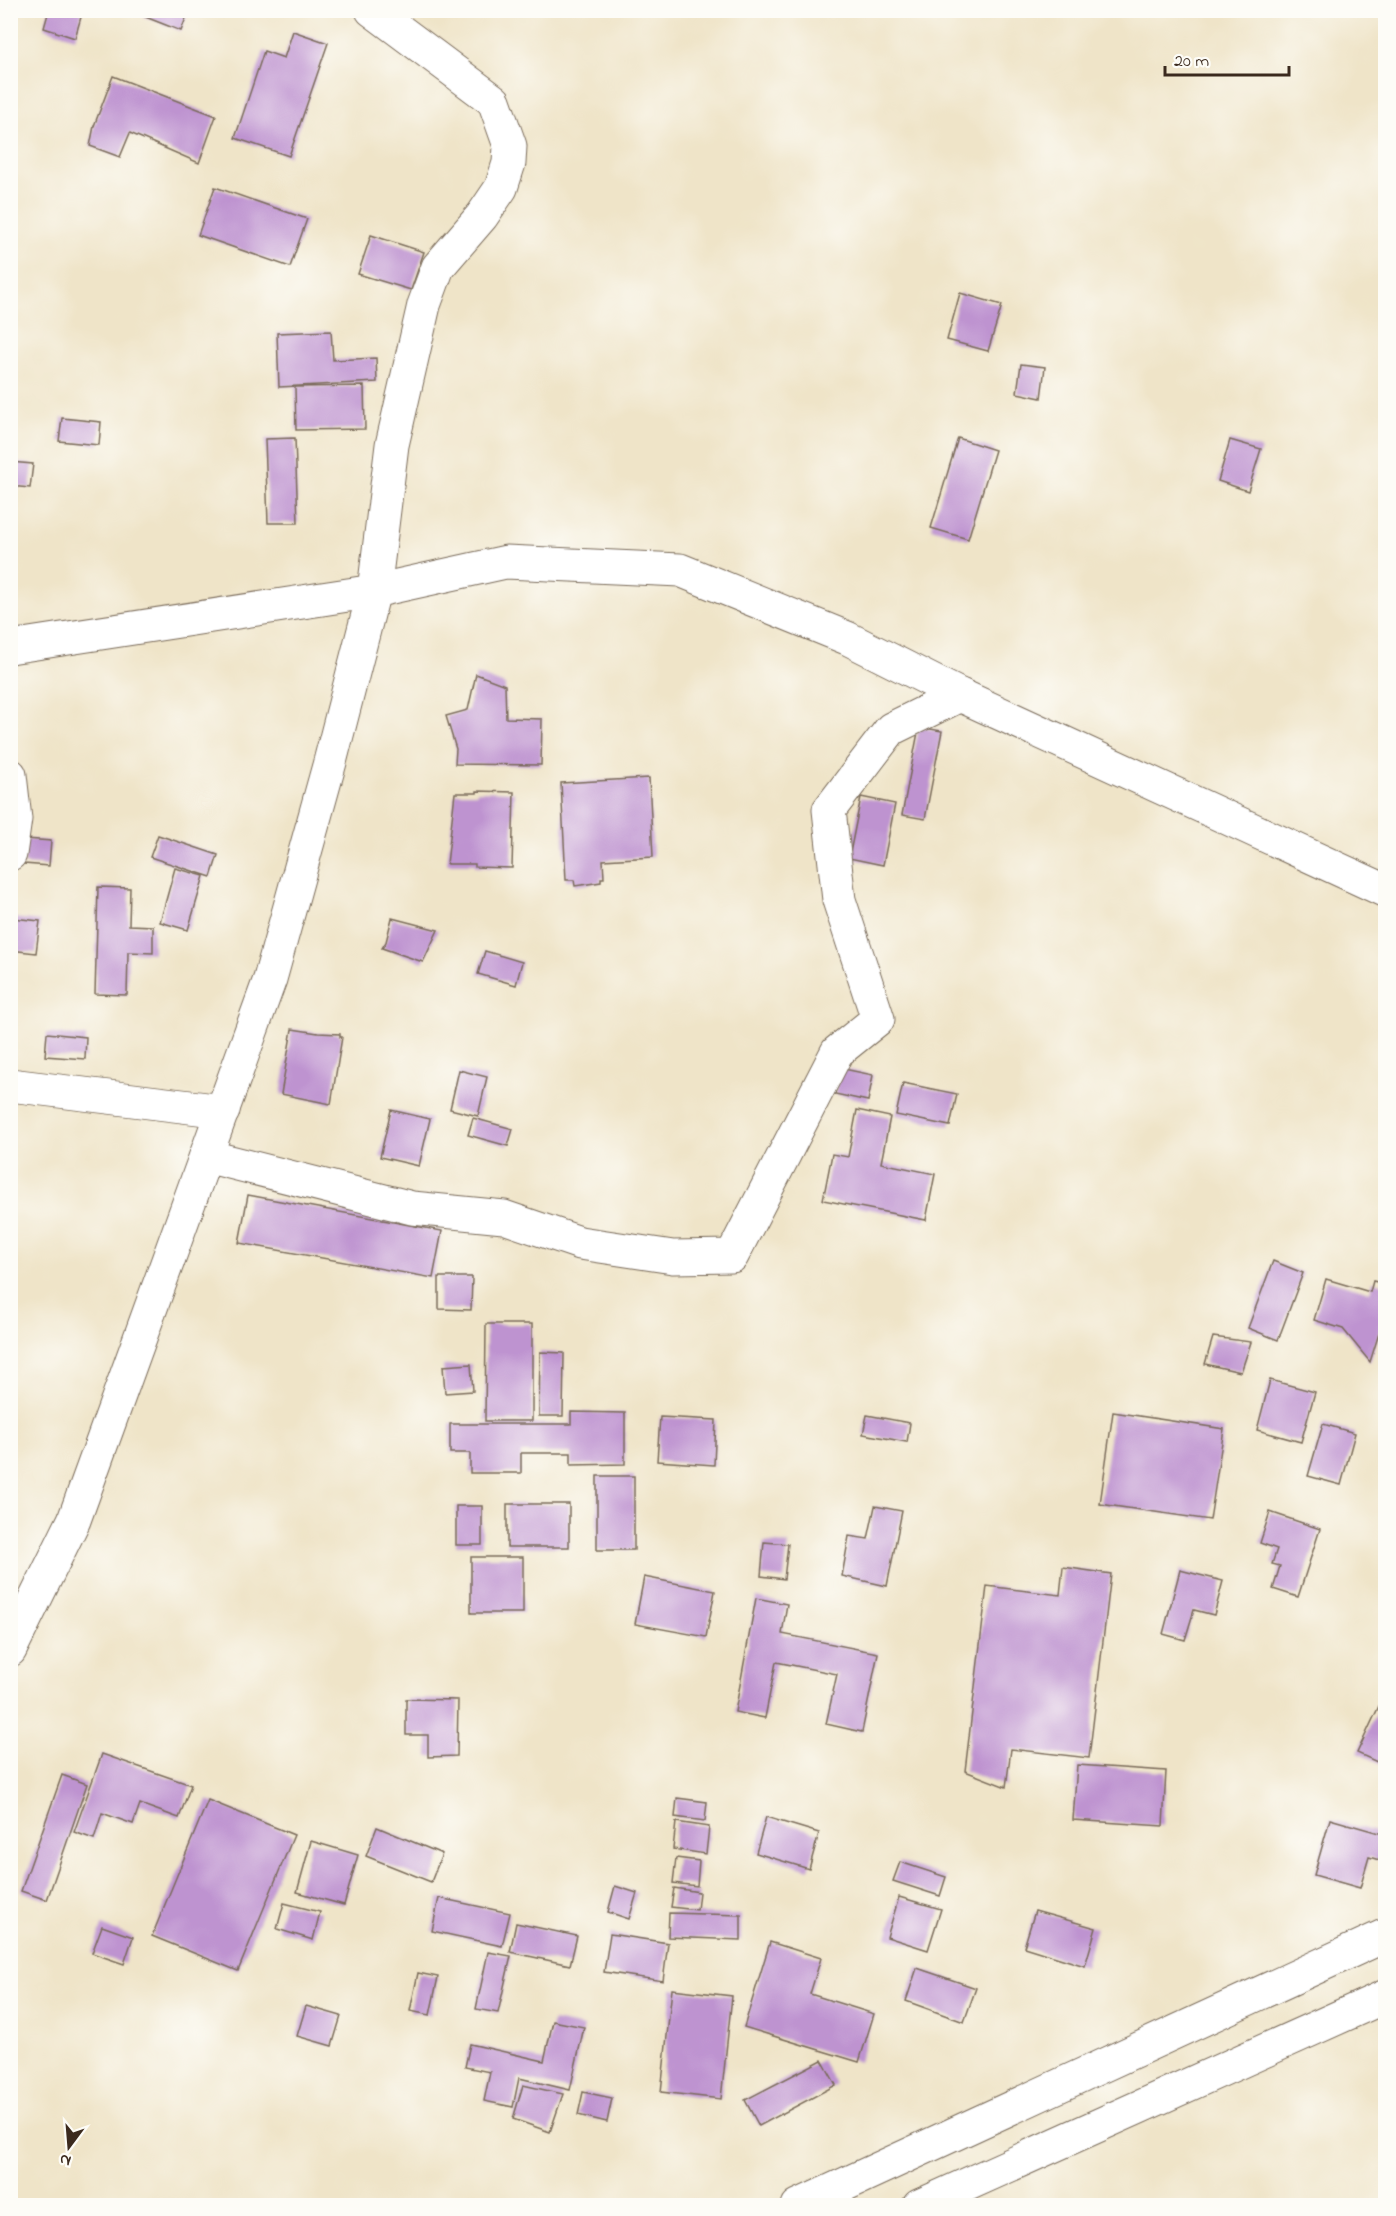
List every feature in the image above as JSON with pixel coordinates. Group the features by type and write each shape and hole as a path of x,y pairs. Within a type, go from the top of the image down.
{"street":[{"path":"10,1650 74,1520 270,980 374,591 392,445 424,305 438,267 482,216 501,188 508,163 510,146 494,101 372,10"},
{"path":"10,646 374,591 506,562 680,570 847,638 960,695 1386,891"},
{"path":"206,1156 412,1208 504,1217 580,1243 673,1257 732,1256 837,1052 878,1019 839,900 829,810 891,729 960,695"},
{"path":"10,775 15,819 10,854"},
{"path":"10,1085 223,1111"},
{"path":"798,2205 1386,1935"},
{"path":"919,2205 1386,1996"}],"building":[{"path":"49,10 83,10 75,38 44,28"},
{"path":"145,10 189,10 181,31 143,16"},
{"path":"293,31 328,43 289,156 235,138 264,51 284,58"},
{"path":"113,76 216,116 199,163 130,133 120,157 90,146 94,126"},
{"path":"215,187 307,219 290,267 198,235"},
{"path":"371,235 424,252 411,290 358,274"},
{"path":"960,293 1002,305 988,351 947,340"},
{"path":"331,331 333,360 376,358 377,382 279,387 277,333"},
{"path":"1021,364 1045,367 1041,398 1017,393"},
{"path":"364,386 365,429 296,430 295,387"},
{"path":"62,418 101,422 99,445 59,441"},
{"path":"295,438 298,523 268,523 265,439"},
{"path":"958,438 995,450 968,539 931,528"},
{"path":"1230,440 1261,449 1248,491 1218,481"},
{"path":"10,462 33,464 30,488 10,486"},
{"path":"476,674 505,685 506,718 542,719 541,765 455,764 456,749 446,716 468,710"},
{"path":"919,727 942,731 925,819 902,815"},
{"path":"649,778 653,857 603,860 604,878 601,878 601,882 575,886 574,880 566,880 561,783"},
{"path":"477,791 514,792 512,868 447,864 455,793 477,793"},
{"path":"861,797 895,804 883,865 849,858"},
{"path":"158,835 218,855 211,877 150,857"},
{"path":"26,839 51,841 49,866 24,864"},
{"path":"175,868 204,876 188,930 160,922"},
{"path":"98,887 130,888 129,925 153,926 153,953 128,952 127,995 95,994"},
{"path":"12,918 40,921 36,953 10,950"},
{"path":"392,918 438,930 423,962 382,948 386,942"},
{"path":"485,951 522,962 516,985 478,974"},
{"path":"292,1029 340,1034 342,1037 331,1104 281,1094"},
{"path":"47,1033 86,1037 85,1059 45,1056"},
{"path":"839,1068 873,1075 868,1101 835,1094"},
{"path":"459,1070 487,1077 478,1116 450,1109"},
{"path":"903,1083 957,1094 950,1126 896,1115"},
{"path":"391,1110 430,1119 419,1166 380,1157"},
{"path":"857,1110 890,1117 881,1163 935,1174 926,1220 823,1200 832,1154 848,1157"},
{"path":"473,1118 513,1129 508,1146 468,1135"},
{"path":"248,1195 442,1231 433,1278 239,1243"},
{"path":"1273,1261 1303,1273 1278,1340 1248,1328"},
{"path":"439,1277 472,1277 471,1310 439,1309"},
{"path":"1326,1279 1370,1292 1373,1281 1386,1284 1386,1311 1370,1362 1343,1329 1314,1320"},
{"path":"486,1324 532,1324 532,1421 485,1421"},
{"path":"1213,1337 1251,1342 1241,1372 1205,1364"},
{"path":"540,1352 564,1353 563,1416 539,1416"},
{"path":"471,1364 473,1391 445,1393 443,1366"},
{"path":"1270,1380 1315,1392 1301,1442 1257,1430"},
{"path":"571,1412 625,1413 625,1464 571,1465 571,1453 521,1453 521,1473 470,1473 470,1453 450,1453 450,1424 571,1424"},
{"path":"1113,1412 1224,1429 1210,1520 1100,1504"},
{"path":"867,1415 910,1423 907,1442 863,1434"},
{"path":"660,1417 716,1420 714,1465 657,1461"},
{"path":"1323,1424 1355,1433 1341,1485 1308,1476"},
{"path":"597,1476 634,1476 634,1550 597,1550"},
{"path":"507,1504 569,1504 569,1547 507,1547"},
{"path":"456,1506 482,1506 482,1545 456,1545"},
{"path":"875,1506 902,1511 887,1586 842,1576 849,1536 868,1539"},
{"path":"1270,1512 1320,1529 1298,1597 1273,1589 1280,1566 1272,1564 1277,1549 1260,1543"},
{"path":"764,1542 788,1544 784,1579 761,1576"},
{"path":"471,1557 523,1557 523,1613 471,1613"},
{"path":"1063,1567 1111,1574 1089,1758 1011,1749 1006,1787 965,1771 987,1586 1060,1595"},
{"path":"1180,1570 1223,1581 1214,1615 1194,1610 1185,1640 1163,1634"},
{"path":"644,1577 715,1591 706,1637 635,1624"},
{"path":"756,1598 787,1604 782,1634 878,1653 862,1732 826,1724 837,1674 776,1662 765,1718 735,1712"},
{"path":"406,1699 458,1700 457,1756 428,1757 428,1735 406,1735"},
{"path":"1380,1704 1386,1706 1386,1766 1357,1753"},
{"path":"102,1754 191,1785 179,1818 140,1804 133,1824 102,1813 94,1839 74,1832"},
{"path":"1077,1765 1166,1771 1163,1826 1073,1820"},
{"path":"62,1775 87,1784 47,1900 21,1891"},
{"path":"677,1798 707,1802 705,1821 675,1817"},
{"path":"208,1800 294,1835 238,1971 152,1936"},
{"path":"766,1817 819,1833 809,1869 756,1853"},
{"path":"1330,1819 1386,1835 1386,1862 1369,1857 1360,1888 1314,1875"},
{"path":"676,1822 709,1827 706,1854 673,1849"},
{"path":"377,1827 442,1854 431,1882 366,1856"},
{"path":"311,1841 358,1855 344,1905 297,1892"},
{"path":"676,1858 699,1861 697,1886 673,1883"},
{"path":"900,1862 946,1877 940,1896 893,1881"},
{"path":"615,1886 637,1893 629,1919 608,1912"},
{"path":"674,1888 699,1892 697,1910 671,1907"},
{"path":"899,1897 941,1909 928,1950 887,1937"},
{"path":"439,1898 510,1913 502,1946 432,1931"},
{"path":"284,1903 320,1912 313,1940 277,1929"},
{"path":"1035,1911 1096,1928 1085,1966 1024,1947"},
{"path":"669,1913 741,1915 741,1940 668,1937"},
{"path":"516,1923 577,1936 570,1965 510,1952"},
{"path":"102,1926 133,1937 124,1964 92,1953"},
{"path":"610,1934 668,1943 663,1981 604,1972"},
{"path":"770,1942 821,1958 810,1994 874,2014 859,2062 744,2027"},
{"path":"488,1952 511,1956 498,2013 476,2009"},
{"path":"917,1968 976,1988 964,2022 906,2001"},
{"path":"418,1973 438,1977 430,2015 410,2011"},
{"path":"672,1989 732,1996 721,2099 661,2092"},
{"path":"306,2006 341,2016 332,2046 297,2036"},
{"path":"553,2021 584,2027 570,2090 519,2078 513,2107 484,2101 490,2072 465,2067 470,2044 544,2061"},
{"path":"822,2060 836,2085 759,2126 745,2100"},
{"path":"523,2085 563,2094 550,2132 513,2119"},
{"path":"583,2092 612,2098 607,2122 578,2115"}]}
